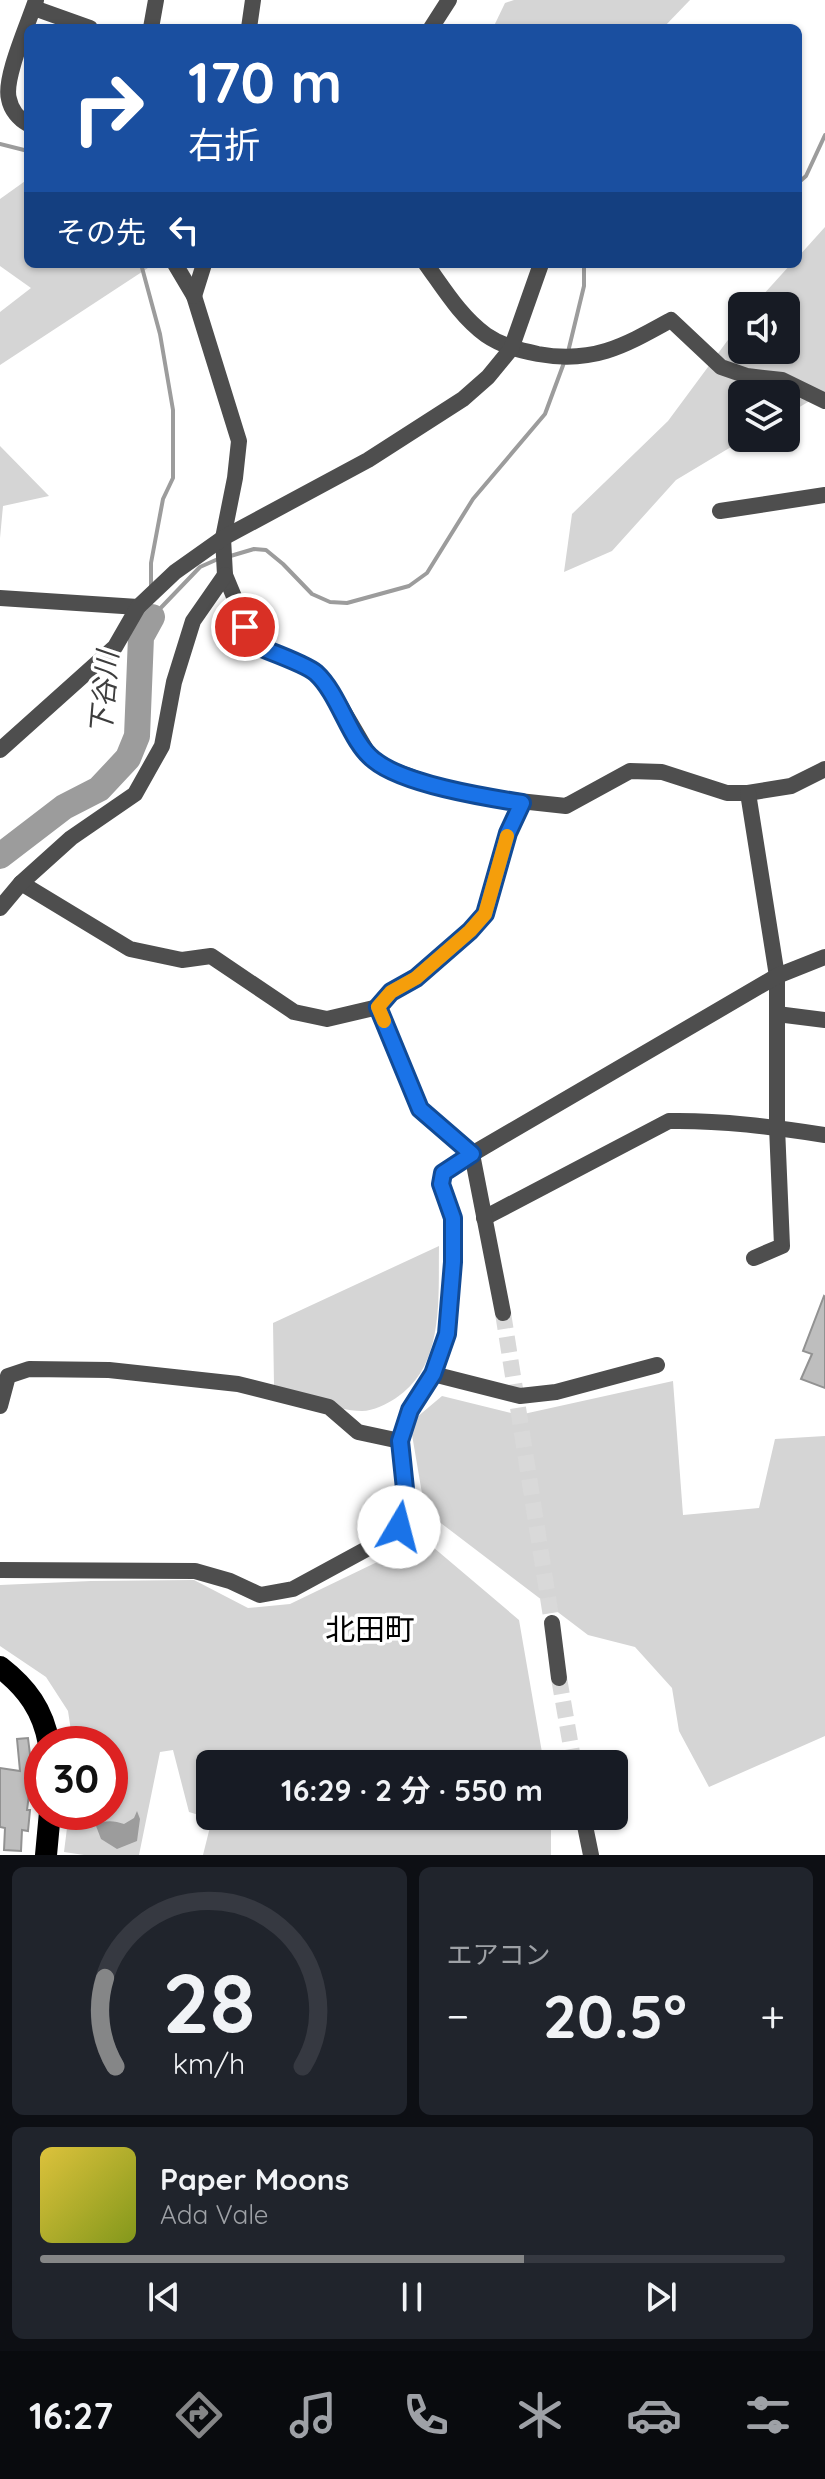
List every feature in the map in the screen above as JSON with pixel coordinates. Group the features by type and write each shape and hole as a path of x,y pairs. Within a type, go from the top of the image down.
{"highway":[{"path":"0,1667 20,1683 32,1698 44,1726"},
{"path":"46,1855 48,1830"}],"street":[{"path":"152,24 156,0"},
{"path":"250,24 253,0"},
{"path":"434,24 449,0"},
{"path":"27,24 35,4 81,24"},
{"path":"24,30 4,77 8,99 16,115 24,121"},
{"path":"177,268 194,296 239,441 223,538 225,575 254,645 314,670 333,693 371,758 384,767 434,785 522,803 566,806 630,771 662,772 727,793 748,793 791,786 825,769"},
{"path":"194,296 203,268"},
{"path":"429,268 453,302 485,334 511,349 565,359 584,358 644,335 671,320 721,367 747,376 782,380 825,401"},
{"path":"0,750 115,647 138,607 175,572 223,538 368,460 463,399 488,377 511,349 540,268"},
{"path":"720,511 825,495"},
{"path":"0,908 21,883 71,838 135,794 162,746 174,682 193,621 225,575"},
{"path":"0,598 138,607"},
{"path":"748,793 777,976 777,1127 782,1246 754,1258"},
{"path":"21,883 130,949 182,960 211,956 294,1012 327,1019 378,1007 391,992 427,969 470,931 485,914 508,833 522,803"},
{"path":"0,1570 195,1571 230,1581 260,1595 293,1589 385,1539 399,1527 407,1508 400,1441 410,1410 433,1374 447,1334 453,1218 441,1184 443,1173 777,976 825,957"},
{"path":"378,1007 420,1109 472,1154 503,1313"},
{"path":"777,1014 825,1020"},
{"path":"484,1218 669,1121 695,1120 777,1127 825,1135"},
{"path":"433,1374 482,1389 520,1396 556,1392 657,1365"},
{"path":"0,1406 8,1376 29,1369 109,1370 238,1384 329,1407 358,1432 400,1441"},
{"path":"552,1623 559,1678"},
{"path":"586,1830 591,1855"}],"shaded area":[{"path":"514,0 690,0 667,24 495,24 505,3"},
{"path":"24,182 24,268 148,268 0,365 0,312 31,288 0,266 0,199"},
{"path":"825,227 825,392 800,407 800,380 728,380 728,449 676,480 612,551 564,572 572,514 668,421 728,340 728,364 800,364 800,292 766,292 787,268 802,268 802,253"},
{"path":"0,446 49,496 3,506 0,538"},
{"path":"439,1246 438,1309 431,1350 412,1384 396,1398 371,1410 351,1410 274,1385 273,1323"},
{"path":"673,1381 683,1515 759,1508 775,1439 825,1436 825,1736 709,1787 679,1731 672,1688 635,1647 588,1635 425,1511 410,1423 442,1396 519,1415"},
{"path":"414,1531 519,1620 542,1750 196,1750 196,1814 189,1812 173,1750 160,1752 139,1855 64,1852 67,1830 128,1830 128,1726 70,1726 68,1711 46,1677 0,1646 0,1585 194,1580 248,1608 290,1604 400,1551"},
{"path":"137,1811 140,1819 137,1841 117,1849 101,1839 98,1830 128,1830 128,1822"},
{"path":"209,1830 551,1830 551,1855 203,1855"}],"building":[{"path":"824,1296 825,1388 801,1379 812,1354 803,1351"},
{"path":"24,1738 24,1830 28,1830 28,1831 22,1830 21,1851 4,1850 5,1828 0,1827 0,1768 20,1771 17,1739"}],"waterway":[{"path":"802,180 825,135"},
{"path":"0,144 24,150"},
{"path":"142,268 160,334 173,410 173,478 163,499 151,563 151,587"},
{"path":"568,352 584,286 584,268"},
{"path":"227,557 254,549 266,550 312,594 330,602 347,603 409,586 427,573 473,499 545,414 565,360"},
{"path":"152,617 200,567 218,559"},
{"name":"下谷川","path":"0,856 64,807 99,789 128,758 137,736 141,637 152,617"}],"tunnel":[{"path":"503,1313 552,1623"},
{"path":"559,1678 572,1750"}],"slow traffic":[{"path":"384,1021 378,1007 391,992 416,978 485,914 507,836"}],"district":[{"name":"北田町","path":"370,1630"}],"route":[{"path":"245,627 254,645 314,670 333,693 371,758 384,767 434,785 522,803 508,833 485,914 416,978 391,992 378,1007 420,1109 472,1154 443,1173 441,1184 453,1218 447,1334 433,1374 410,1410 400,1441 407,1508 399,1527"}]}
